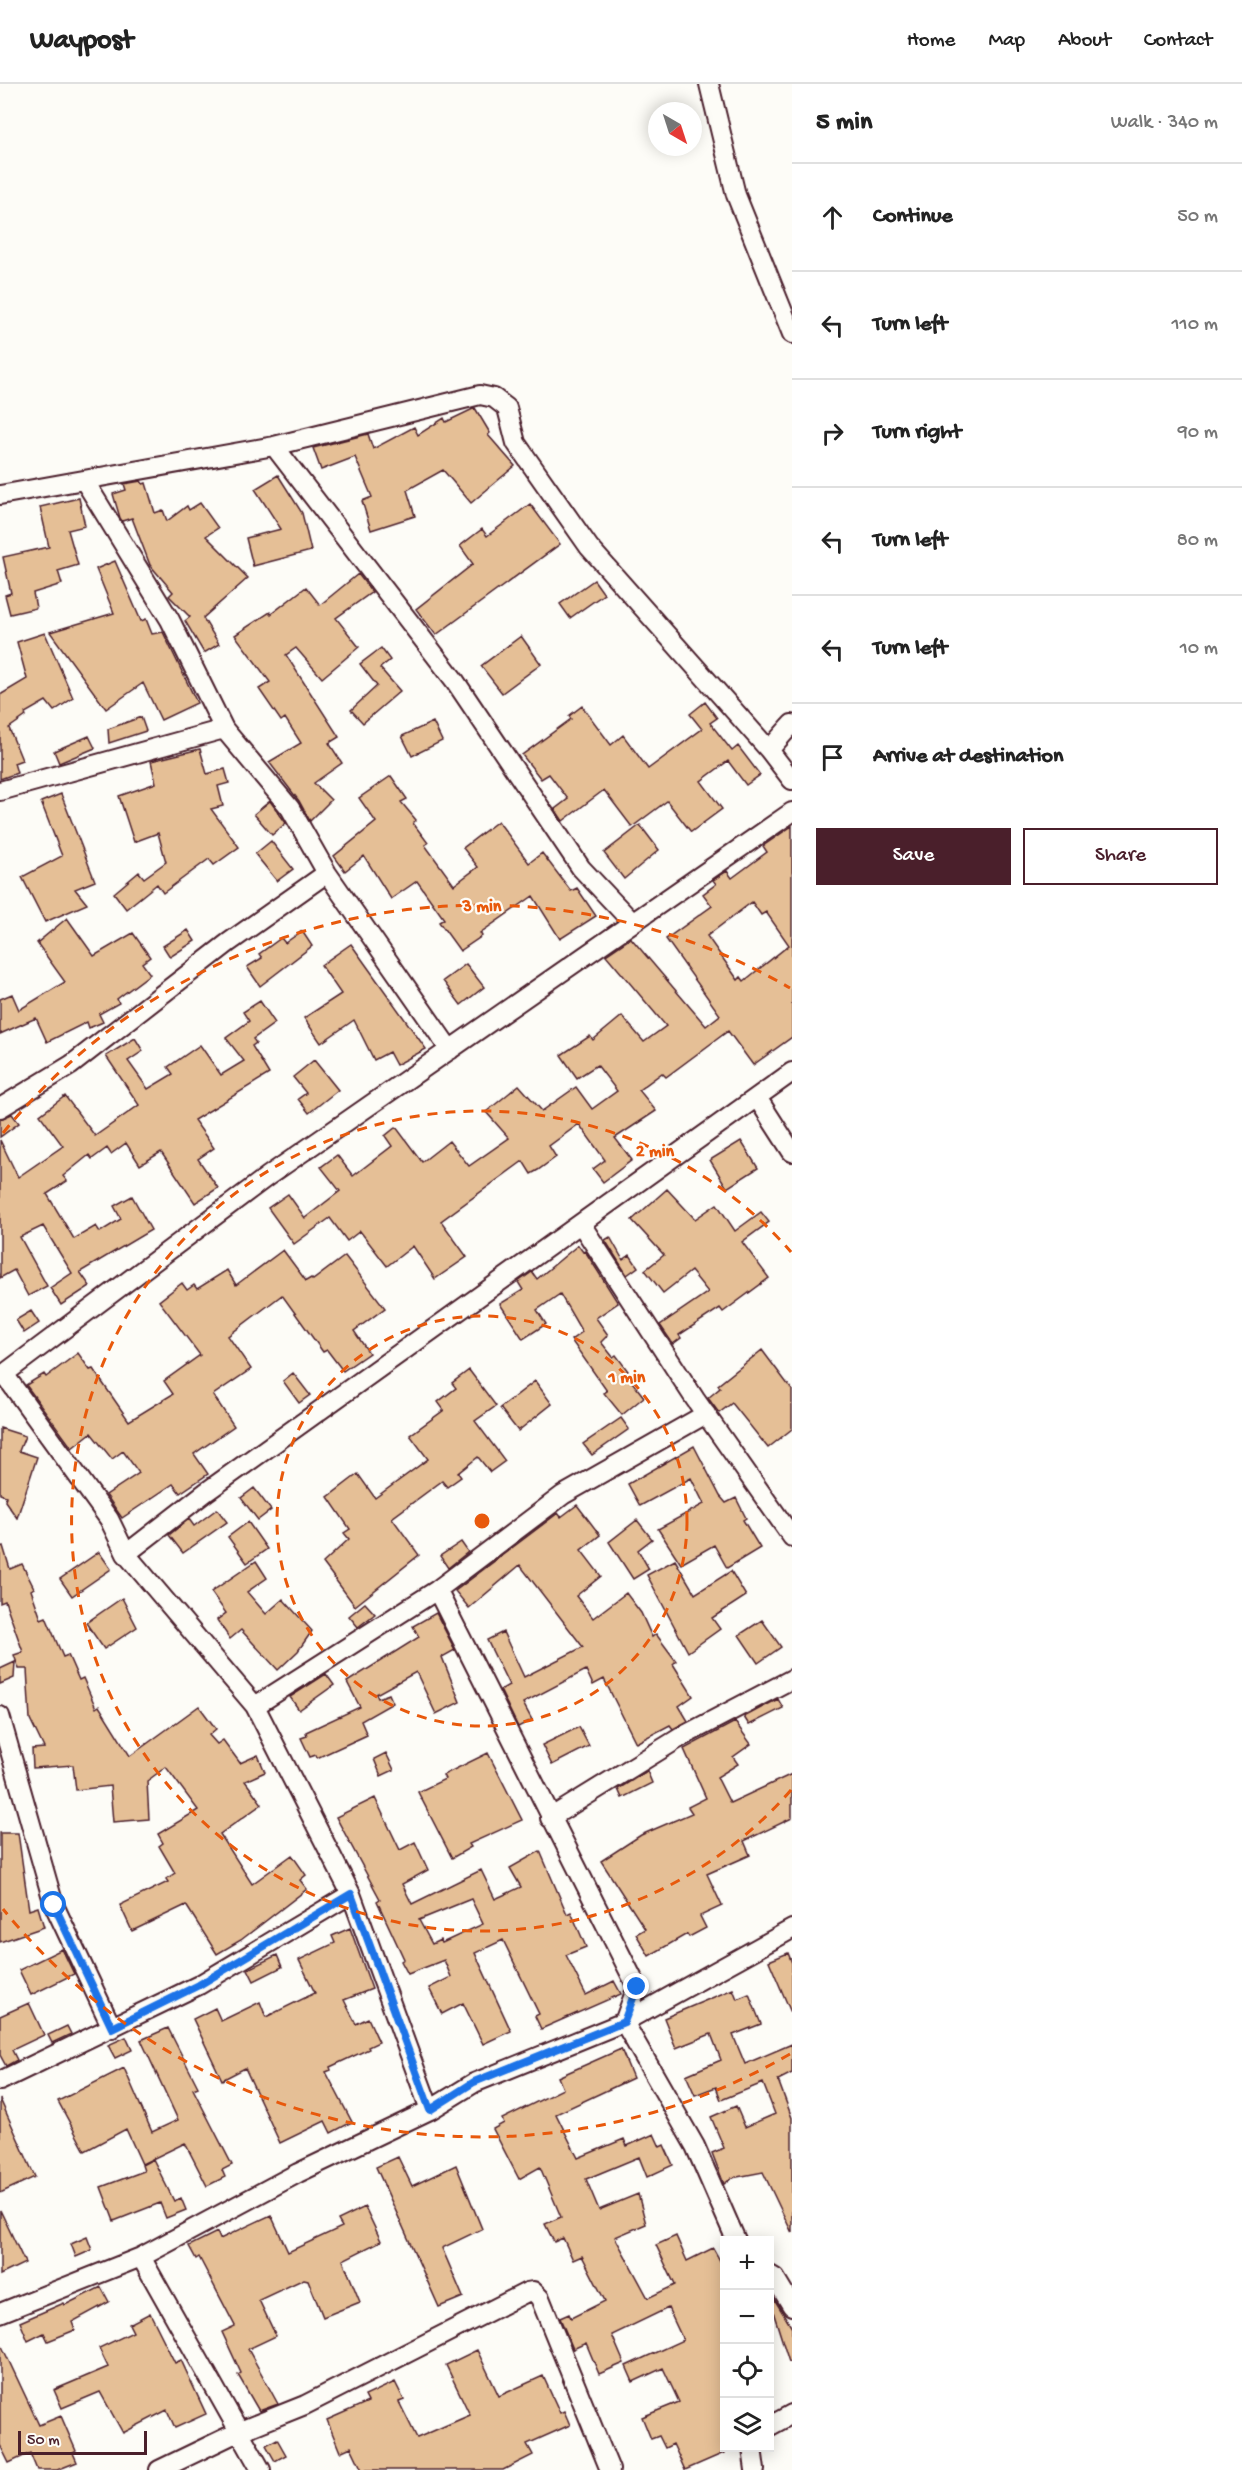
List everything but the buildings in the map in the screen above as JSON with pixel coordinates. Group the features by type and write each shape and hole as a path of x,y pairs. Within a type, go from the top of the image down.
{"street":[{"path":"709,84 736,195 792,334"},
{"path":"0,495 274,446 480,394 494,398 507,408 516,443 589,547 769,750 792,780"},
{"path":"274,446 455,681 581,868 632,922"},
{"path":"84,480 170,620 224,729 290,808 327,873 450,1050"},
{"path":"769,750 792,724"},
{"path":"0,791 224,729"},
{"path":"430,2110 351,1894 255,1706 126,1554 109,1519 2,1376 268,1176 792,812"},
{"path":"0,1108 71,1065 228,943 327,873"},
{"path":"126,1554 206,1492 758,1099 792,1072"},
{"path":"758,1099 792,1152"},
{"path":"581,1224 706,1414 792,1537"},
{"path":"255,1706 437,1590 563,1495 706,1414"},
{"path":"437,1590 637,1987 624,2022"},
{"path":"550,1818 681,1737 792,1680"},
{"path":"0,1716 54,1905 112,2028"},
{"path":"0,2081 199,1985 351,1894"},
{"path":"0,2313 141,2257 298,2173 430,2110 474,2082 624,2022 792,1929"},
{"path":"624,2022 695,2146 734,2236"},
{"path":"141,2257 261,2470"},
{"path":"774,2277 792,2306"},
{"path":"159,2470 240,2431 305,2405 533,2291 540,2298 610,2470"},
{"path":"774,2424 792,2414"},
{"path":"753,2452 755,2470"}],"route":[{"path":"54,1905 112,2028 199,1985 351,1894 430,2110 474,2082 624,2022 637,1987"}]}
